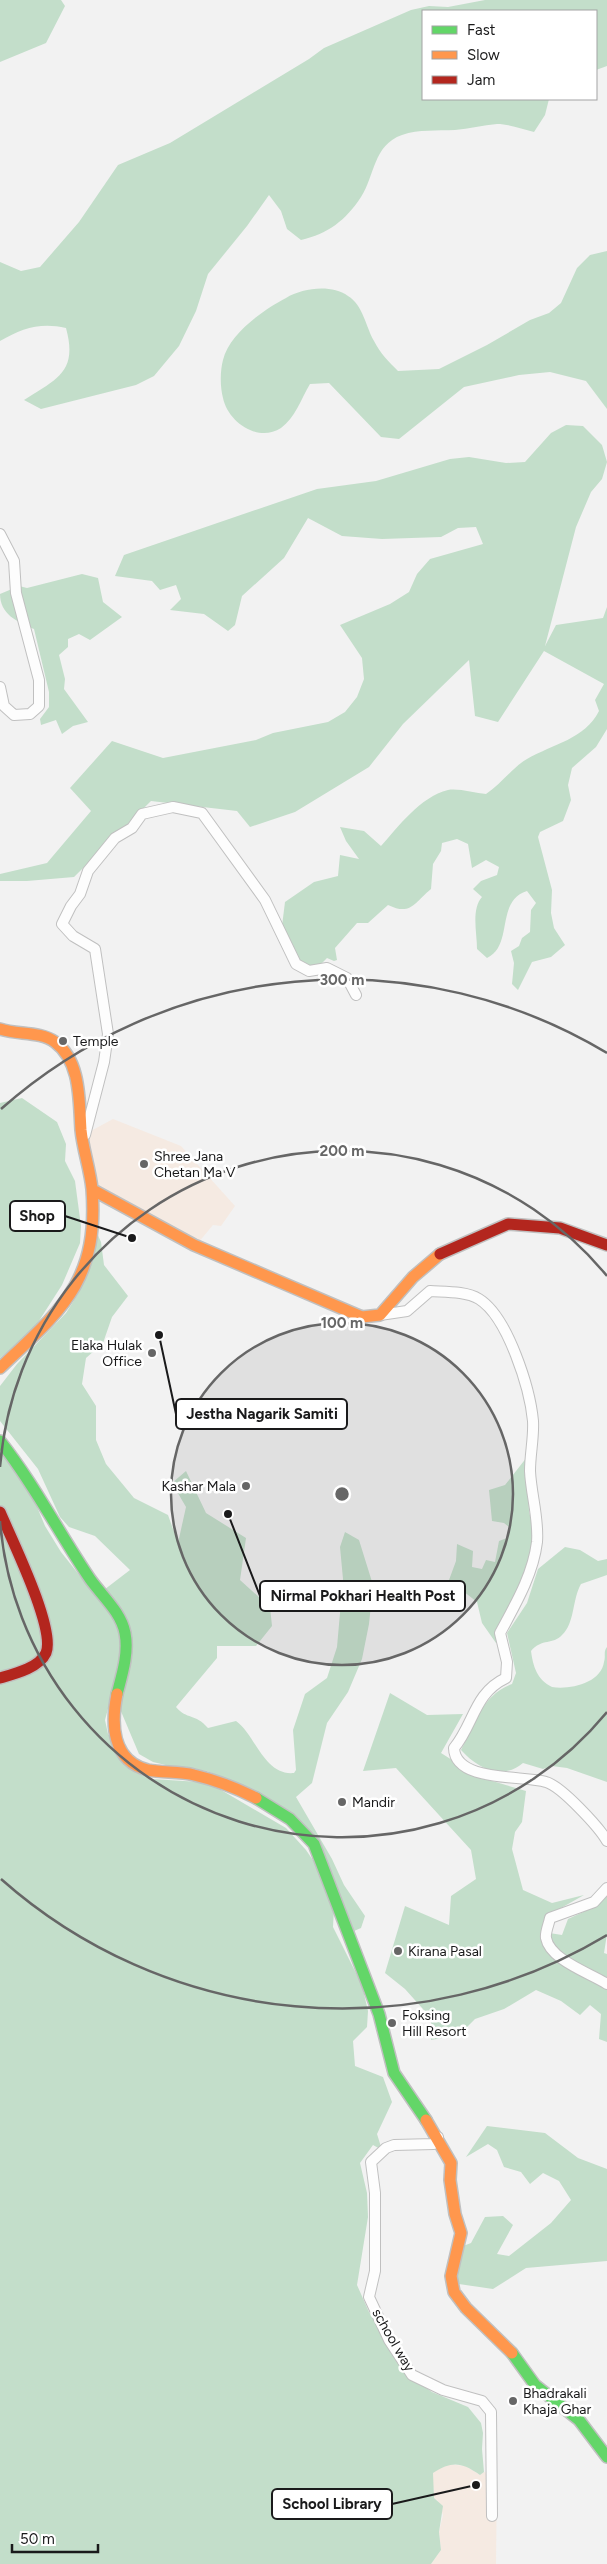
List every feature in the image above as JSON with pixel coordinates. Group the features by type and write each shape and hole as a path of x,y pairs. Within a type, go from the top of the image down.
{"main road":[{"path":"0,1029 9,1033 46,1038 62,1049 70,1060 76,1080 83,1146 92,1190 89,1253 84,1273 63,1309 0,1368"},
{"path":"92,1190 194,1245 362,1317 380,1315 413,1276 439,1254 508,1224 560,1228 607,1245"},
{"path":"0,1441 22,1468 91,1580 118,1616 125,1635 125,1654 113,1725 116,1741 123,1755 139,1767 193,1775 264,1801 283,1812 300,1827 314,1844 328,1874 379,2014 394,2073 438,2137 451,2163 450,2180 455,2214 461,2233 451,2276 454,2292 466,2308 512,2353 535,2385 579,2420 607,2457"},
{"path":"0,1512 43,1615 49,1637 48,1652 39,1661 22,1672 0,1678"}],"street":[{"path":"0,534 14,561 16,592 39,680 39,706 30,714 20,716 11,714 4,706 0,687"},
{"path":"83,1146 91,1105 104,1062 108,1034 95,949 73,936 62,924 71,906 80,894 88,871 116,838 132,828 142,814 173,807 202,812 265,900 296,964 309,971 327,968 347,978 356,995"},
{"path":"380,1315 407,1311 430,1291 462,1294 479,1299 502,1324 524,1379 533,1422 530,1472 537,1542 531,1566 519,1597 500,1633 507,1662 506,1678 497,1682 482,1696 454,1748 454,1754 462,1765 500,1778 547,1782 572,1802 607,1841"},
{"path":"607,1888 594,1902 550,1918 546,1937 551,1948 563,1960 607,1984"},
{"name":"school way","path":"438,2137 434,2144 416,2143 386,2148 371,2162 375,2193 375,2271 369,2297 389,2340 412,2376 443,2390 482,2401 491,2412 492,2516"}],"shaded area":[{"name":"Shree Jana Chetan Ma V","path":"113,1119 181,1146 235,1206 221,1226 213,1225 198,1243 102,1204 87,1143 89,1132"},
{"path":"447,2464 466,2466 480,2475 484,2472 497,2476 496,2564 431,2564 441,2550 439,2532 443,2515 438,2501 434,2498 432,2473"}],"green space":[{"path":"0,0 61,0 65,6 46,43 0,62"},
{"path":"485,0 607,0 607,66 597,70 597,10 422,10 422,100 549,100 545,115 534,132 497,124 455,130 421,131 402,135 392,140 380,153 366,189 349,213 328,230 301,240 287,229 281,211 269,195 247,226 208,274 196,311 179,346 154,376 136,385 41,409 24,400 55,380 62,373 67,365 69,343 66,328 57,326 32,327 0,341 0,262 21,271 40,267 79,222 118,165 170,143 324,48 411,10 429,6 448,7"},
{"path":"607,251 607,409 586,381 550,372 519,375 464,387 399,439 381,437 329,383 310,384 290,419 281,428 272,432 263,433 245,428 237,422 226,407 222,394 221,379 222,364 226,350 240,332 258,316 277,303 300,292 317,289 334,290 353,300 364,317 376,345 398,371 439,369 487,345 530,320 549,313 561,303 577,268 590,255"},
{"path":"566,425 583,426 602,445 607,462 602,479 591,492 576,527 545,646 556,625 603,618 607,607 607,729 596,747 572,768 568,785 571,800 563,821 540,832 538,837 552,890 551,913 554,928 565,945 551,957 532,962 518,990 512,984 514,963 511,951 519,946 522,938 530,932 531,910 536,903 527,891 517,896 507,913 500,943 495,952 487,958 477,949 475,922 477,908 482,897 473,889 481,881 497,875 499,867 486,860 472,868 468,844 457,839 442,843 441,851 433,864 431,889 412,906 402,909 388,905 368,923 357,923 335,948 337,960 334,961 327,958 321,964 305,966 294,956 282,926 285,902 314,882 338,876 340,855 359,859 346,841 340,827 364,831 381,846 411,813 428,799 448,790 486,794 522,762 577,735 586,728 599,711 595,700 604,684 544,651 498,722 475,716 469,660 403,724 369,767 295,812 250,827 237,811 151,801 74,877 0,881 0,874 47,863 91,811 70,788 112,741 163,758 256,740 273,733 328,722 345,712 357,697 364,679 362,658 340,625 390,604 409,592 417,574 430,559 483,544 476,527 458,528 441,537 382,539 342,536 308,518 284,558 242,596 235,625 228,631 204,614 170,610 181,599 176,585 160,590 152,581 115,576 124,555 317,489 376,481 450,459 469,457 506,463 525,462 551,433"},
{"path":"82,574 98,578 103,602 122,617 90,640 79,634 68,639 68,647 59,655 65,679 64,689 88,722 73,726 62,734 56,720 41,725 40,719 49,707 49,692 34,629 16,620 6,612 0,594 19,586 27,588"},
{"path":"22,1098 57,1122 66,1144 65,1161 75,1181 81,1226 80,1243 62,1285 37,1324 24,1338 0,1358 0,1103"},
{"path":"96,1231 101,1242 104,1265 128,1296 112,1317 103,1343 86,1358 82,1384 96,1406 96,1440 106,1464 134,1498 168,1515 178,1543 186,1507 172,1483 186,1471 206,1513 246,1538 240,1580 270,1607 272,1626 256,1646 217,1646 217,1658 176,1707 184,1714 199,1720 208,1728 236,1721 243,1727 267,1761 275,1768 284,1772 294,1773 296,1770 293,1730 305,1694 327,1678 337,1647 343,1579 340,1547 345,1532 359,1540 373,1585 369,1624 362,1659 348,1692 327,1723 312,1783 296,1797 332,1859 344,1885 365,1916 361,1928 354,1931 318,1844 250,1789 207,1771 153,1762 139,1754 120,1709 109,1705 105,1720 108,1734 139,1774 152,1779 200,1782 216,1787 286,1828 306,1850 319,1869 334,1908 333,1927 362,1985 368,2011 367,2027 353,2041 355,2066 383,2077 392,2102 377,2134 382,2150 373,2145 360,2163 367,2193 368,2217 357,2285 369,2312 408,2375 432,2392 468,2407 481,2423 483,2433 484,2472 480,2475 462,2465 451,2465 433,2473 434,2498 443,2506 439,2532 441,2550 431,2564 0,2564 0,1447 30,1490 45,1526 61,1552 96,1596 130,1570 95,1536 69,1527 60,1517 38,1469 0,1421 0,1386 17,1364 66,1313 78,1294"},
{"path":"527,1457 529,1511 534,1533 530,1555 521,1584 496,1643 482,1623 477,1602 449,1580 456,1561 457,1544 473,1551 472,1567 482,1569 486,1560 495,1562 499,1541 507,1538 509,1527 504,1523 492,1521 489,1490 505,1485"},
{"path":"565,1547 580,1550 598,1561 607,1559 607,1575 581,1584 566,1630 559,1638 535,1647 531,1651 532,1657 539,1676 547,1684 559,1688 576,1686 591,1680 602,1669 607,1647 607,1782 567,1768 552,1766 543,1769 523,1763 507,1771 498,1772 482,1767 461,1750 486,1703 502,1689 512,1684 516,1673 507,1633 527,1603 538,1569"},
{"path":"390,1693 427,1715 463,1714 441,1753 479,1777 526,1791 522,1822 515,1832 512,1849 523,1890 552,1903 584,1895 547,1916 543,1932 562,1935 568,1919 594,1907 607,1893 607,1934 604,1953 607,1954 607,2042 599,2039 601,2014 590,2005 580,2015 561,2001 536,1990 504,2009 475,2019 459,2035 431,2040 431,2018 405,1989 385,1973 405,1906 449,1925 451,1896 476,1879 471,1850 396,1768 363,1771"},
{"path":"487,2126 545,2133 578,2158 607,2169 607,2261 526,2268 493,2289 452,2283 463,2246 471,2243 485,2217 503,2216 513,2225 497,2254 509,2256 551,2223 571,2200 559,2181 543,2173 530,2184 521,2172 504,2167 497,2150 488,2144 466,2157"}],"traffic: fast":[{"path":"0,1441 24,1474 90,1579 120,1618 125,1633 126,1648 117,1694"},
{"path":"256,1798 290,1819 314,1844 379,2014 394,2073 426,2120"},
{"path":"512,2353 535,2385 579,2420 607,2457"}],"traffic: slow":[{"path":"0,1029 42,1036 49,1039 64,1050 70,1060 79,1094 81,1130 92,1189 93,1221 89,1248 82,1271 72,1292 41,1329 0,1368"},
{"path":"93,1190 194,1245 362,1317 380,1315 413,1277 440,1254"},
{"path":"117,1694 114,1717 115,1729 117,1740 127,1759 148,1770 183,1773 202,1777 256,1798"},
{"path":"426,2120 451,2163 450,2180 455,2214 461,2233 451,2276 454,2292 466,2308 512,2353"}],"traffic: jam":[{"path":"440,1254 508,1224 560,1228 607,1245"},
{"path":"0,1512 31,1583 45,1625 47,1641 46,1653 38,1663 26,1670 0,1678"}],"place":[{"name":"Temple","path":"63,1041"},
{"name":"Shree Jana Chetan Ma V","path":"144,1164"},
{"name":"Shop","path":"132,1238"},
{"name":"Jestha Nagarik Samiti","path":"159,1335"},
{"name":"Elaka Hulak Office","path":"152,1353"},
{"name":"Kashar Mala","path":"246,1486"},
{"name":"Nirmal Pokhari Health Post","path":"228,1514"},
{"name":"Mandir","path":"342,1802"},
{"name":"Kirana Pasal","path":"398,1951"},
{"name":"Foksing Hill Resort","path":"392,2023"},
{"name":"Bhadrakali Khaja Ghar","path":"513,2401"},
{"name":"School Library","path":"476,2485"}]}
